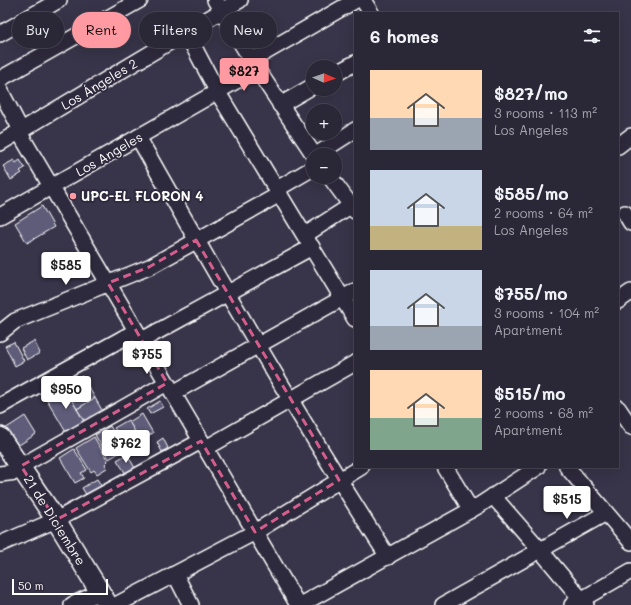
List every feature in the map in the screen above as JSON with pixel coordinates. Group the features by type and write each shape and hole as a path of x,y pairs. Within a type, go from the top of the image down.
{"street":[{"path":"0,78 140,0"},
{"name":"Los Ángeles 2","path":"220,7 240,0"},
{"path":"244,0 220,7 254,65 310,148"},
{"name":"Los Angeles","path":"0,216 217,91 254,65 356,0"},
{"path":"363,0 370,12"},
{"path":"1,32 53,2"},
{"name":"Los Ángeles 2","path":"0,143 159,48"},
{"path":"194,48 217,91 308,241 349,295 354,315"},
{"path":"342,70 354,64"},
{"path":"0,90 20,131 51,186 299,605 471,510 536,468"},
{"path":"280,105 306,90"},
{"path":"326,148 354,131"},
{"path":"619,145 631,136"},
{"path":"138,137 227,294 290,400 388,557"},
{"path":"0,333 15,321 149,267 278,192 306,173"},
{"path":"0,406 139,336 227,294 308,241 354,207 336,184"},
{"path":"619,300 631,292"},
{"path":"0,474 22,469 170,388 258,346 349,295"},
{"path":"0,544 56,520 290,400 354,364"},
{"path":"622,411 631,427"},
{"name":"21 de Diciembre","path":"0,437 56,520 104,598"},
{"path":"116,605 255,532 359,468"},
{"path":"446,468 471,510"},
{"path":"568,468 631,542"},
{"path":"493,496 541,551 580,603 631,571"},
{"path":"443,605 606,513"},
{"path":"174,574 191,605"},
{"path":"72,605 104,598"}],"highlighted area":[{"path":"196,240 339,480 255,532 201,441 56,520 21,466 167,383 108,283 149,267"}],"building":[{"path":"14,160 16,163 20,160 25,168 20,171 22,173 11,180 3,166"},
{"path":"42,206 54,227 27,243 15,223"},
{"path":"34,341 40,353 27,360 21,348"},
{"path":"14,342 24,361 15,366 5,346"},
{"path":"82,376 95,398 77,409 64,387"},
{"path":"64,387 85,423 67,434 46,398"},
{"path":"95,398 106,417 89,428 77,409"},
{"path":"160,401 163,407 150,414 147,409"},
{"path":"142,414 153,433 140,440 129,422"},
{"path":"25,416 36,434 16,447 5,429"},
{"path":"128,420 140,440 127,448 114,428"},
{"path":"110,426 124,450 109,459 95,435"},
{"path":"94,437 108,461 105,464 107,468 97,474 94,470 91,472 76,448"},
{"path":"163,438 168,448 162,452 157,442"},
{"path":"74,449 87,470 81,473 84,478 75,483 60,458"},
{"path":"127,454 135,468 126,474 117,460"},
{"path":"97,479 105,492 90,501 82,488"}],"place":[{"name":"UPC-EL FLORON 4","path":"73,196"}]}
